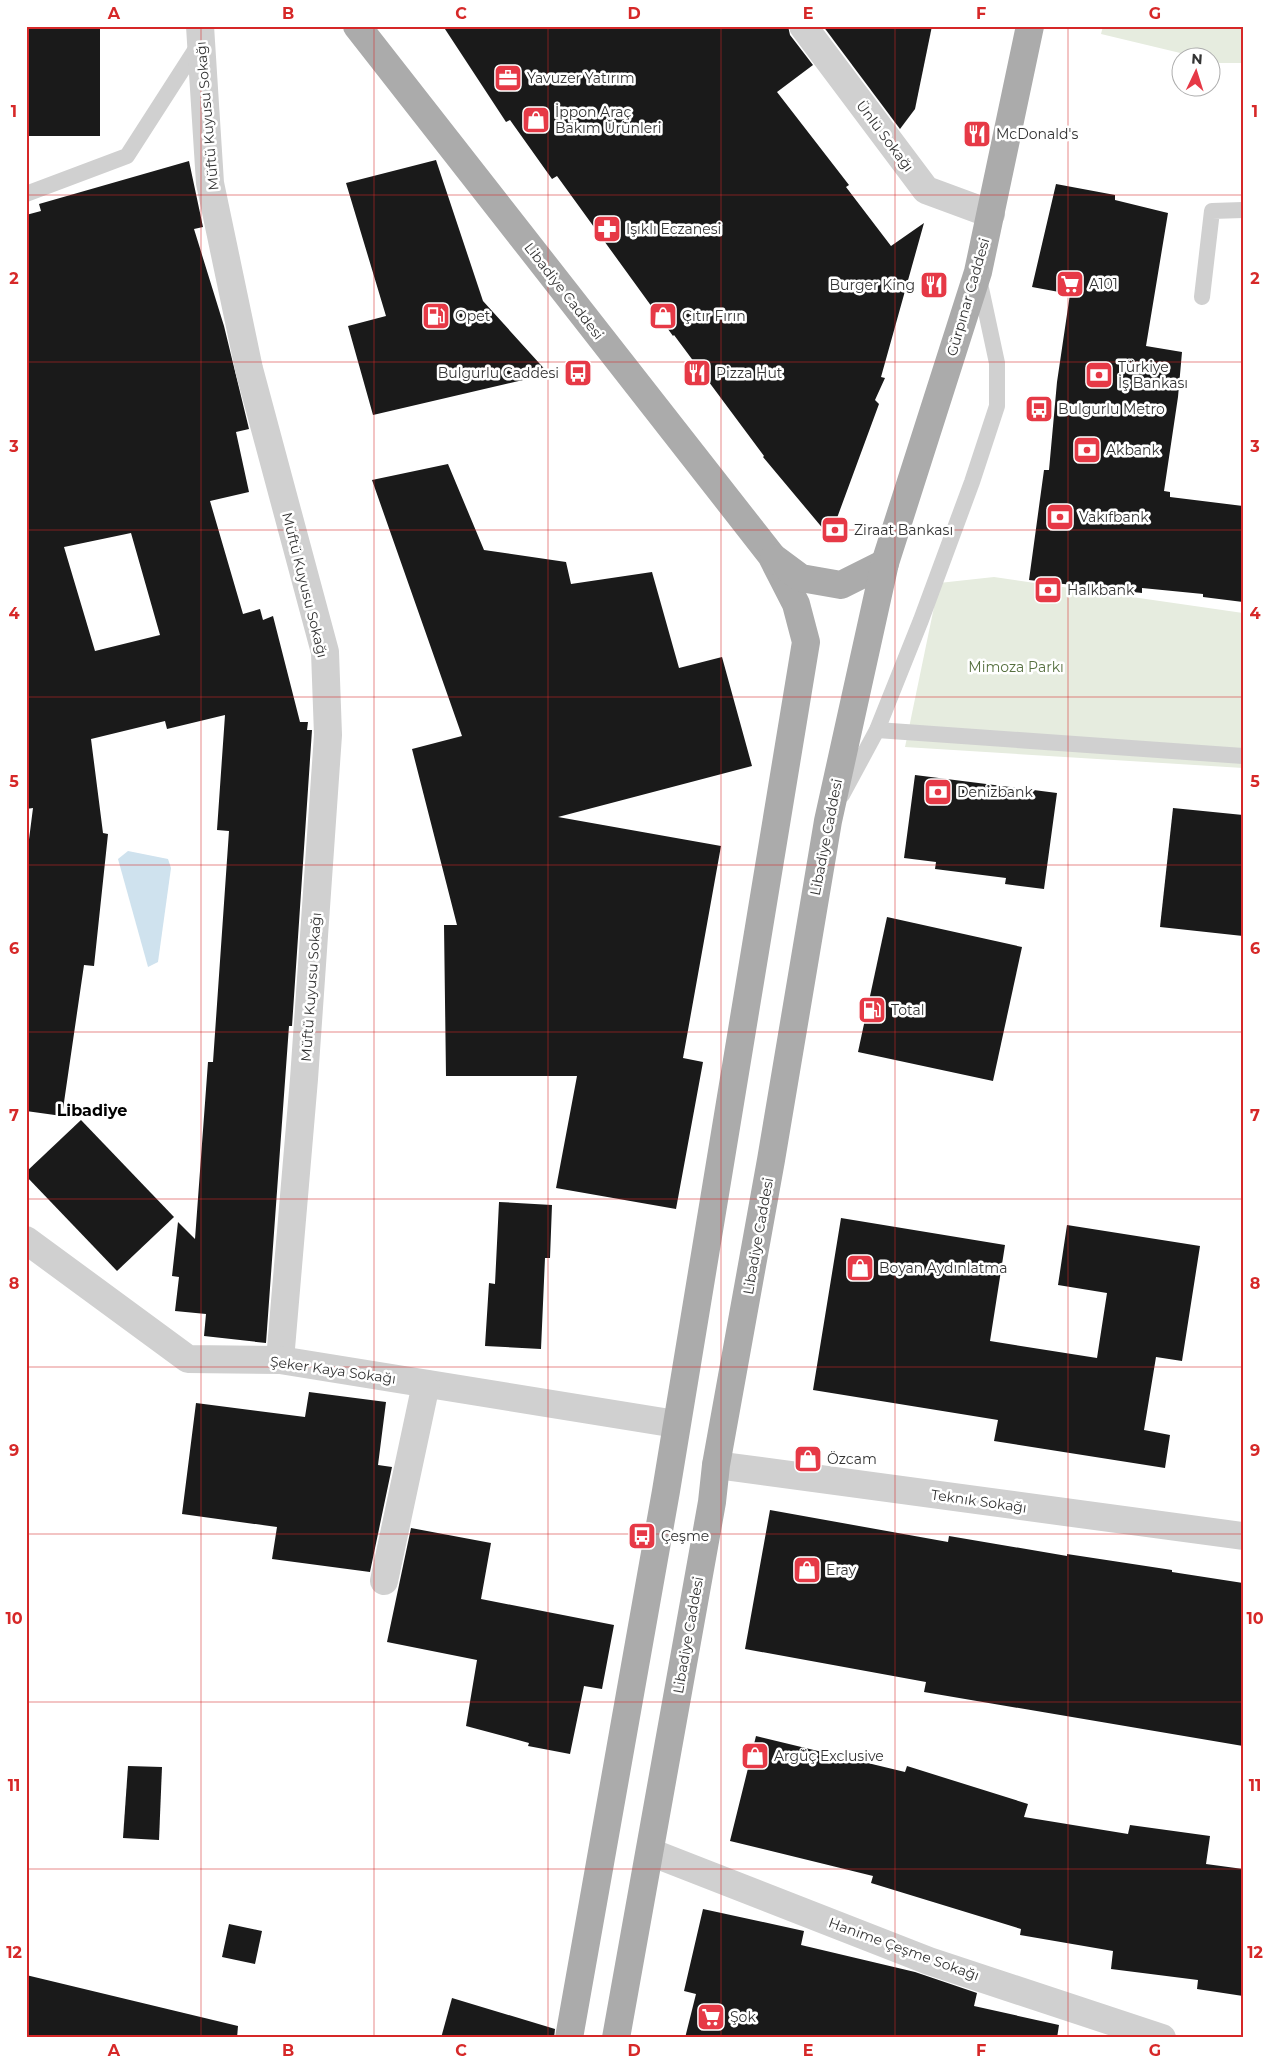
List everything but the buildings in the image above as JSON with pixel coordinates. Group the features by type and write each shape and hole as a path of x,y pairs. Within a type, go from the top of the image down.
{"main road":[{"name":"Libadiye Caddesi","path":"357,26 771,555 796,604 806,642 666,1491 569,2038"},
{"name":"Gürpınar Caddesi","path":"885,563 978,272 1030,26"},
{"name":"Libadiye Caddesi","path":"771,555 801,578 841,585 885,563"},
{"name":"Libadiye Caddesi","path":"616,2038 712,1502 716,1465 771,1160 828,821 885,563"}],"street":[{"name":"Ünlü Sokağı","path":"803,26 926,190 991,214"},
{"name":"Müftü Kuyusu Sokağı","path":"200,34 210,182 249,369 325,652 328,735 304,1088 280,1360"},
{"name":"Şeker Kaya Sokağı","path":"26,1240 188,1359 280,1360 676,1424"},
{"path":"384,1581 426,1384"},
{"name":"Teknık Sokağı","path":"716,1465 1243,1536"},
{"name":"Hanime Çeşme Sokağı","path":"650,1852 929,1960 1162,2038"}],"lane":[{"path":"26,194 127,156 200,34"},
{"path":"1202,297 1212,211 1243,210"},
{"path":"828,821 876,730 928,602 972,482 997,406 997,363 978,272"},
{"path":"876,730 1243,756"}],"green space":[{"path":"1103,26 1243,26 1243,63 1222,63 1222,48 1172,48 1172,51 1101,34"},
{"name":"Mimoza Parkı","path":"994,577 1243,613 1243,768 905,747 939,583"}],"water":[{"path":"128,851 168,859 171,868 158,962 148,967 118,859"}],"place":[{"name":"Yavuzer Yatırım","path":"508,78"},
{"name":"İppon Araç Bakım Ürünleri","path":"536,120"},
{"name":"McDonald's","path":"977,134"},
{"name":"Işıklı Eczanesi","path":"607,229"},
{"name":"A101","path":"1070,284"},
{"name":"Burger King","path":"934,285"},
{"name":"Opet","path":"436,316"},
{"name":"Çıtır Fırın","path":"663,316"},
{"name":"Bulgurlu Caddesi","path":"578,373"},
{"name":"Pizza Hut","path":"697,373"},
{"name":"Türkiye İş Bankası","path":"1099,375"},
{"name":"Bulgurlu Metro","path":"1039,409"},
{"name":"Akbank","path":"1087,450"},
{"name":"Vakıfbank","path":"1060,517"},
{"name":"Ziraat Bankası","path":"835,530"},
{"name":"Halkbank","path":"1048,590"},
{"name":"Denizbank","path":"938,792"},
{"name":"Total","path":"872,1010"},
{"name":"Boyan Aydınlatma","path":"860,1268"},
{"name":"Özcam","path":"808,1459"},
{"name":"Çeşme","path":"642,1536"},
{"name":"Eray","path":"807,1570"},
{"name":"Argüç Exclusive","path":"755,1756"},
{"name":"Şok","path":"711,2017"}],"district":[{"name":"Libadiye","path":"92,1110"}]}
